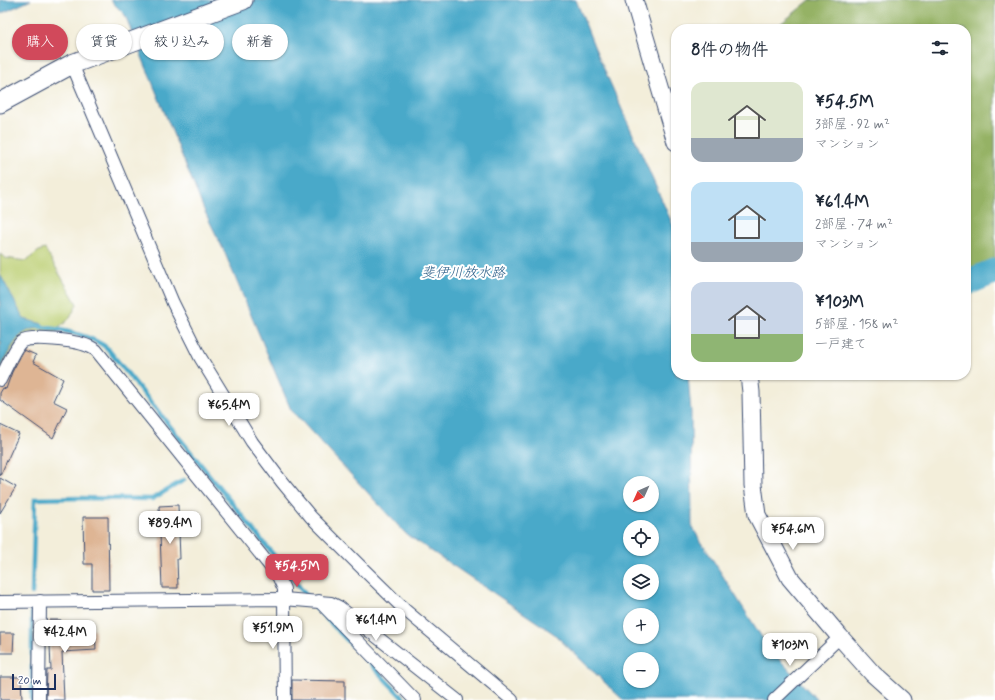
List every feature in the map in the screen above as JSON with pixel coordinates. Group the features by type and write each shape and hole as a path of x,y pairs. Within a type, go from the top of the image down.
{"main road":[{"path":"0,103 72,64 243,0"}],"street":[{"path":"634,0 671,125"},
{"path":"72,64 173,303 200,357 252,442 311,517 359,565 405,610 512,700"},
{"path":"1,375 18,345 29,339 36,338 80,343 96,350 282,582 284,600 285,700"},
{"path":"750,380 752,392 753,485 757,515 790,578 873,674 902,700"},
{"path":"0,602 284,600 331,603 339,607 457,700"},
{"path":"39,700 40,601"},
{"path":"314,601 416,700"},
{"path":"774,700 840,637"}],"green space":[{"path":"810,0 995,0 995,262 971,271 971,24 780,24"},
{"path":"45,249 77,304 70,318 60,327 59,333 35,332 28,334 17,343 0,370 0,254 5,258 26,261 39,251"}],"water":[{"path":"0,0 31,0 0,14"},
{"name":"斐伊川放水路","path":"110,0 576,0 594,46 671,221 671,380 688,380 691,412 692,527 768,647 817,700 623,700 553,633 406,534 291,410 224,251 204,210 143,60 224,60 224,24 140,24 140,52 132,32 132,24 129,24 125,15"},
{"path":"0,274 24,319 43,324 42,329 27,331 21,335 11,348 0,368 0,348 2,342 0,341"}],"building":[{"path":"24,350 36,355 33,362 63,379 53,401 67,408 53,438 0,400 0,393 3,388 6,389 12,372"},
{"path":"0,425 19,434 0,476"},
{"path":"0,478 16,487 0,513"},
{"path":"178,505 180,559 177,559 178,588 162,588 159,506"},
{"path":"83,517 108,517 109,590 92,590 92,564 84,564"},
{"path":"49,620 61,620 62,630 95,629 96,650 62,652 64,700 46,700 47,670 51,670"},
{"path":"0,633 14,633 13,653 0,653"},
{"path":"0,677 21,677 22,700 0,700"},
{"path":"292,680 345,681 345,700 292,700"}],"waterway":[{"path":"971,281 995,271"},
{"path":"37,326 84,336 101,343 107,348 317,609 405,700"},
{"path":"32,593 35,499 152,499 184,480"},
{"path":"32,610 32,700"}]}
